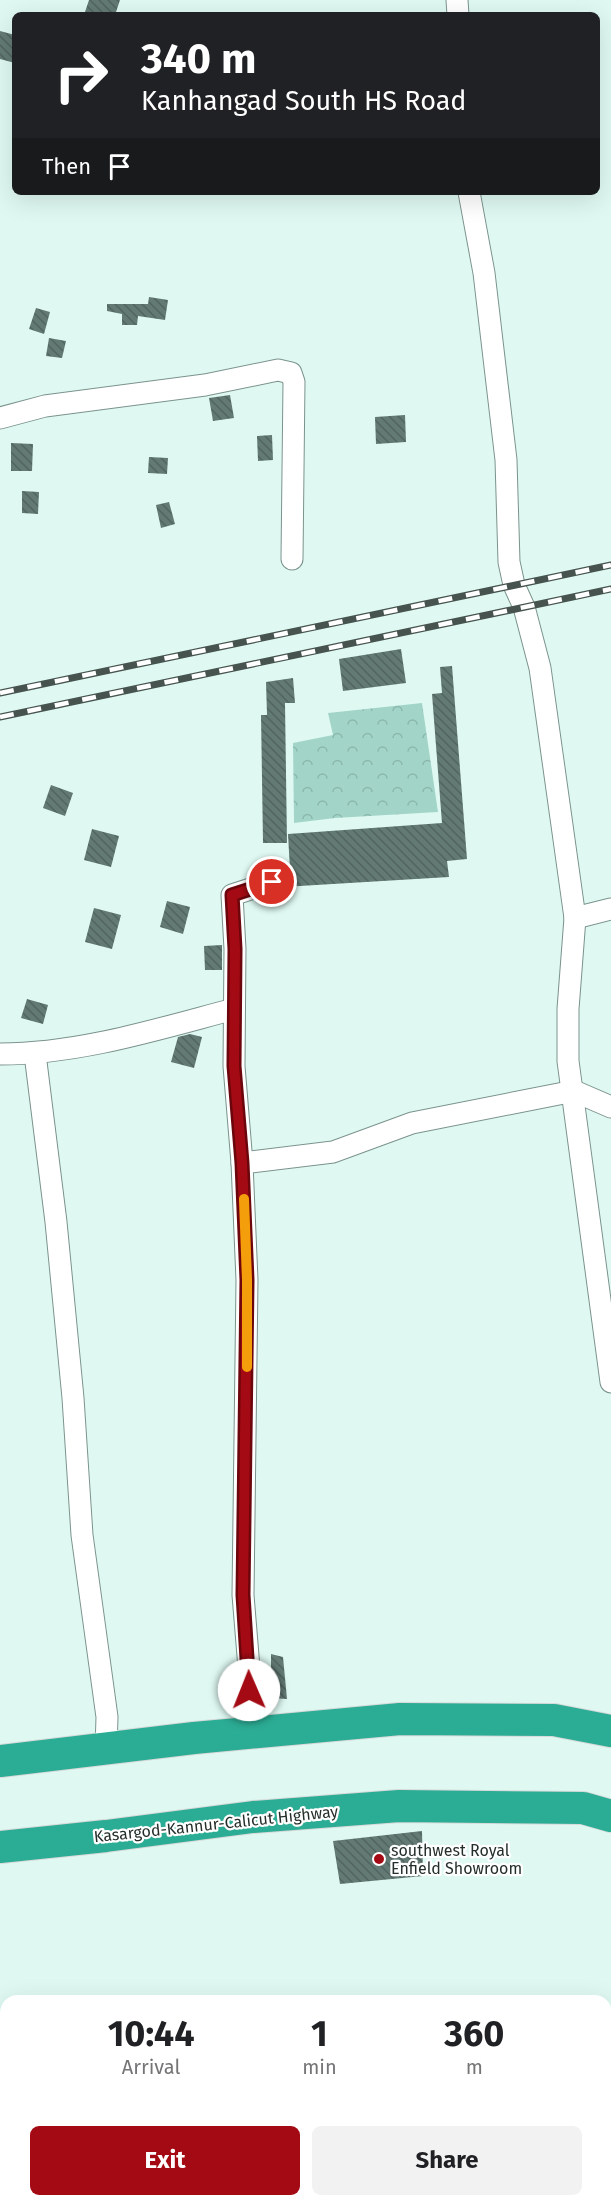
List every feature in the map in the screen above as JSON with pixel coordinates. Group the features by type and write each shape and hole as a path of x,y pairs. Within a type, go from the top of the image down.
{"highway":[{"path":"0,1761 249,1733 400,1719 554,1720 611,1731"},
{"name":"Kasargod-Kannur-Calicut Highway","path":"0,1847 253,1817 399,1806 583,1808 611,1816"}],"street":[{"path":"470,195 484,273 506,460 509,562 540,668 575,918 568,1010 568,1061 574,1091 611,1382"},
{"path":"0,418 45,406 205,385 278,370 291,373 294,382 292,559"},
{"path":"249,1733 249,1668 243,1595 247,1280 242,1163 234,1066 235,949 232,895 272,882"},
{"path":"575,918 611,909"},
{"path":"0,1054 35,1054 122,1038 234,1009"},
{"path":"35,1054 56,1222 73,1398 82,1535 107,1717 106,1749"},
{"path":"242,1163 333,1152 412,1123 574,1091 611,1107"}],"green space":[{"path":"422,703 438,812 335,818 294,823 293,743 333,735 328,713"}],"building":[{"path":"89,0 120,0 116,12 85,12"},
{"path":"0,31 12,34 12,62 0,59"},
{"path":"149,297 168,300 165,320 138,316 137,325 122,325 122,314 107,311 107,304 148,304"},
{"path":"36,308 50,312 44,334 29,329"},
{"path":"49,338 66,341 62,358 46,356"},
{"path":"230,395 234,418 213,421 209,398"},
{"path":"405,415 406,442 376,444 375,417"},
{"path":"272,435 273,460 258,461 257,436"},
{"path":"11,443 33,444 32,471 11,471"},
{"path":"149,457 168,458 167,474 148,473"},
{"path":"22,491 39,492 38,514 22,513"},
{"path":"169,502 175,524 161,528 156,505"},
{"path":"401,649 406,683 343,691 339,659"},
{"path":"452,666 467,859 447,861 449,877 283,887 284,879 280,871 290,870 288,834 442,823 432,694 442,693 440,667"},
{"path":"293,678 295,703 285,703 287,843 263,843 261,715 267,715 266,682"},
{"path":"51,785 73,793 65,816 43,808"},
{"path":"92,829 119,836 111,867 84,860"},
{"path":"167,901 190,907 183,934 160,927"},
{"path":"94,908 121,915 112,949 85,942"},
{"path":"222,945 222,970 205,970 204,946"},
{"path":"27,999 48,1005 43,1024 21,1018"},
{"path":"190,1034 202,1037 194,1068 171,1062 178,1037"},
{"path":"271,1654 283,1657 287,1699 271,1698"},
{"name":"southwest Royal Enfield Showroom","path":"422,1831 423,1876 340,1884 333,1841"}],"railway":[{"path":"0,693 611,565"},
{"path":"0,717 611,589"}],"slow traffic":[{"path":"244,1199 247,1367"}],"place":[{"name":"southwest Royal Enfield Showroom","path":"379,1859"}],"route":[{"path":"249,1690 243,1595 247,1280 242,1163 234,1066 235,949 232,895 272,882"}]}
